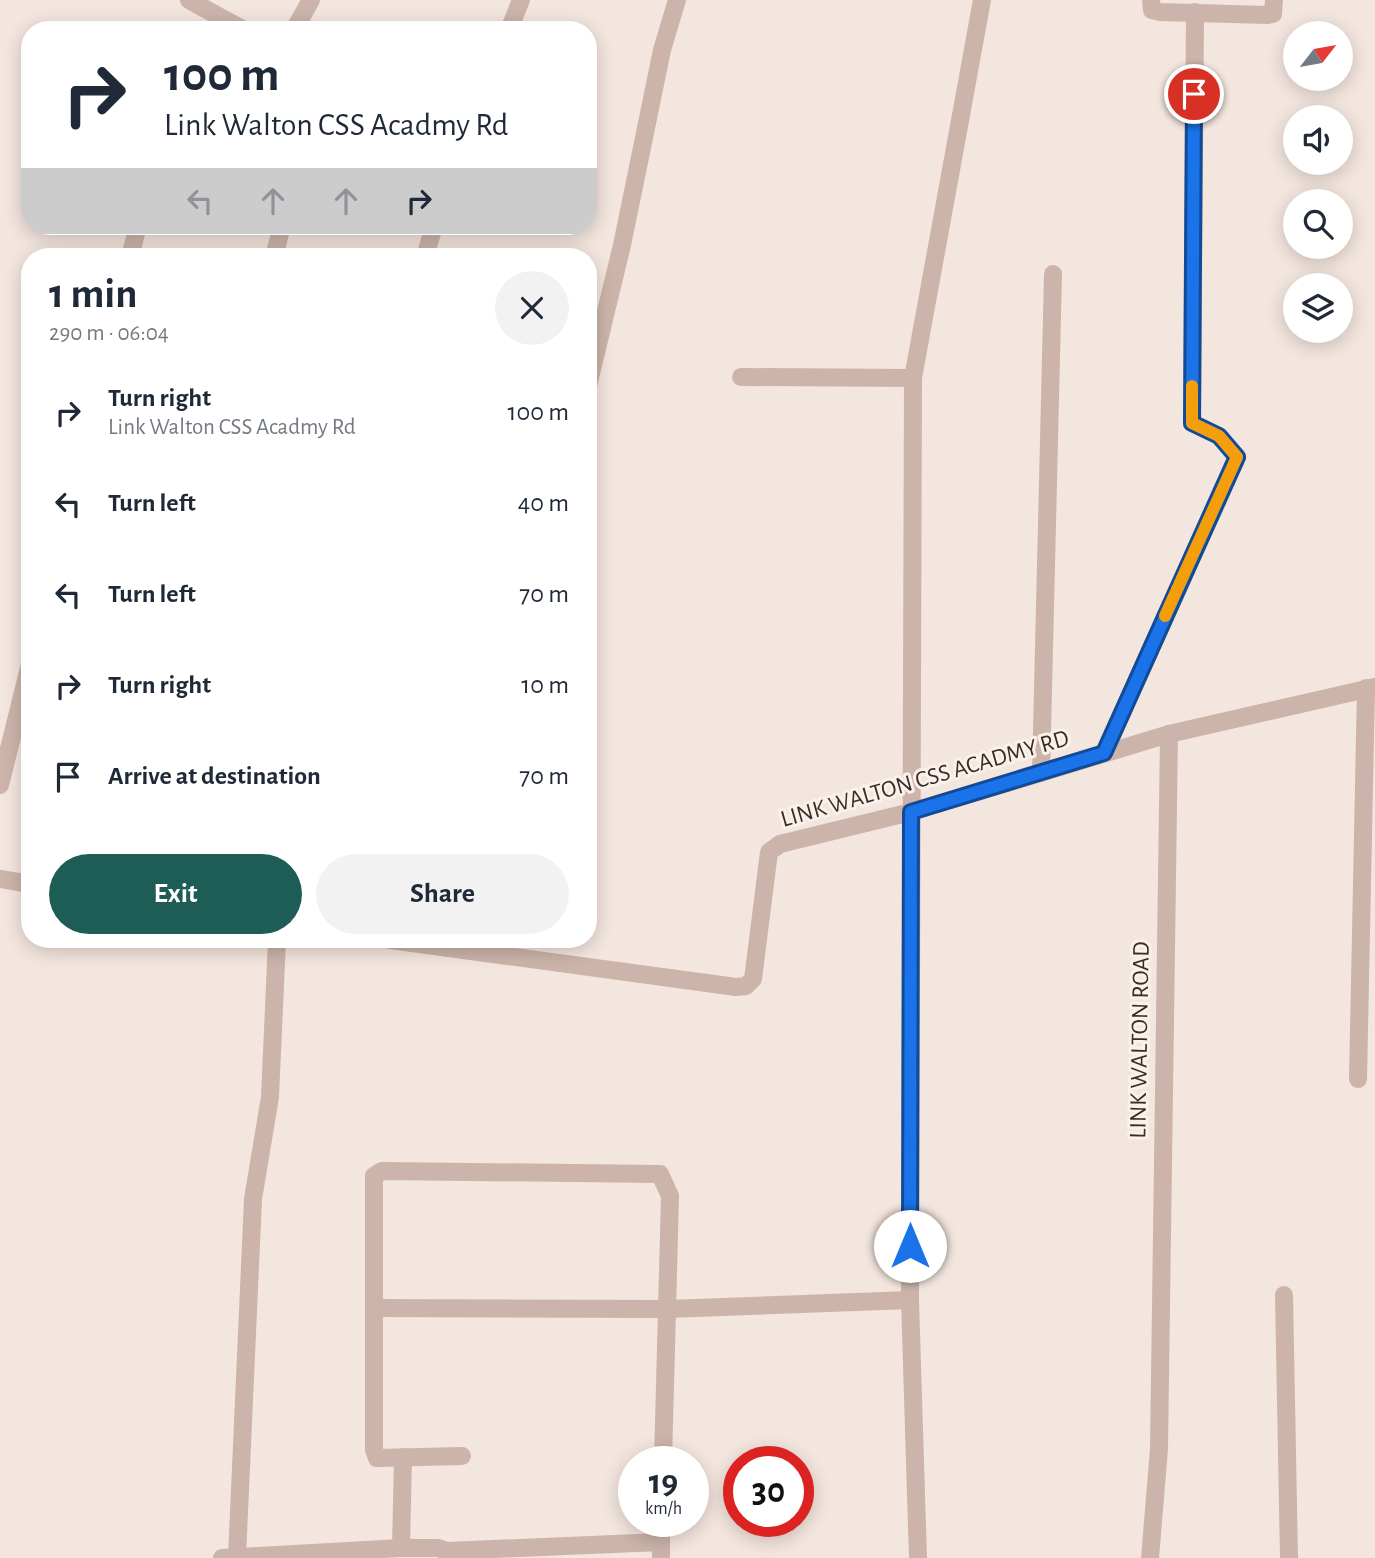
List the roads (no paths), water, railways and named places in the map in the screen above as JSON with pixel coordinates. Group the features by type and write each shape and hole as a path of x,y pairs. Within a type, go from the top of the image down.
{"street":[{"path":"189,0 228,21"},
{"path":"299,21 311,0"},
{"path":"513,21 522,0"},
{"path":"597,349 622,245 662,50 677,0"},
{"path":"918,1558 910,1300 913,378 982,0"},
{"path":"1151,0 1152,10 1273,14 1274,0"},
{"path":"1104,753 1237,457 1219,436 1192,423 1195,12"},
{"path":"1041,772 1053,274"},
{"path":"741,377 913,378"},
{"path":"1169,734 1371,687 1358,1079"},
{"path":"0,785 21,700"},
{"name":"LINK WALTON CSS ACADMY RD","path":"488,948 736,987 746,986 753,979 769,852 780,844 911,812 1169,734"},
{"name":"LINK WALTON ROAD","path":"1150,1558 1159,1449 1169,734"},
{"path":"0,879 21,882"},
{"path":"277,948 270,1097 253,1199 229,1558 401,1548 438,1548 449,1555 661,1550"},
{"path":"462,1456 377,1458 374,1450 374,1176 382,1171 660,1174 670,1196 663,1446"},
{"path":"1284,1295 1289,1558"},
{"path":"374,1308 667,1309 910,1300"},
{"path":"401,1548 403,1457"}]}
